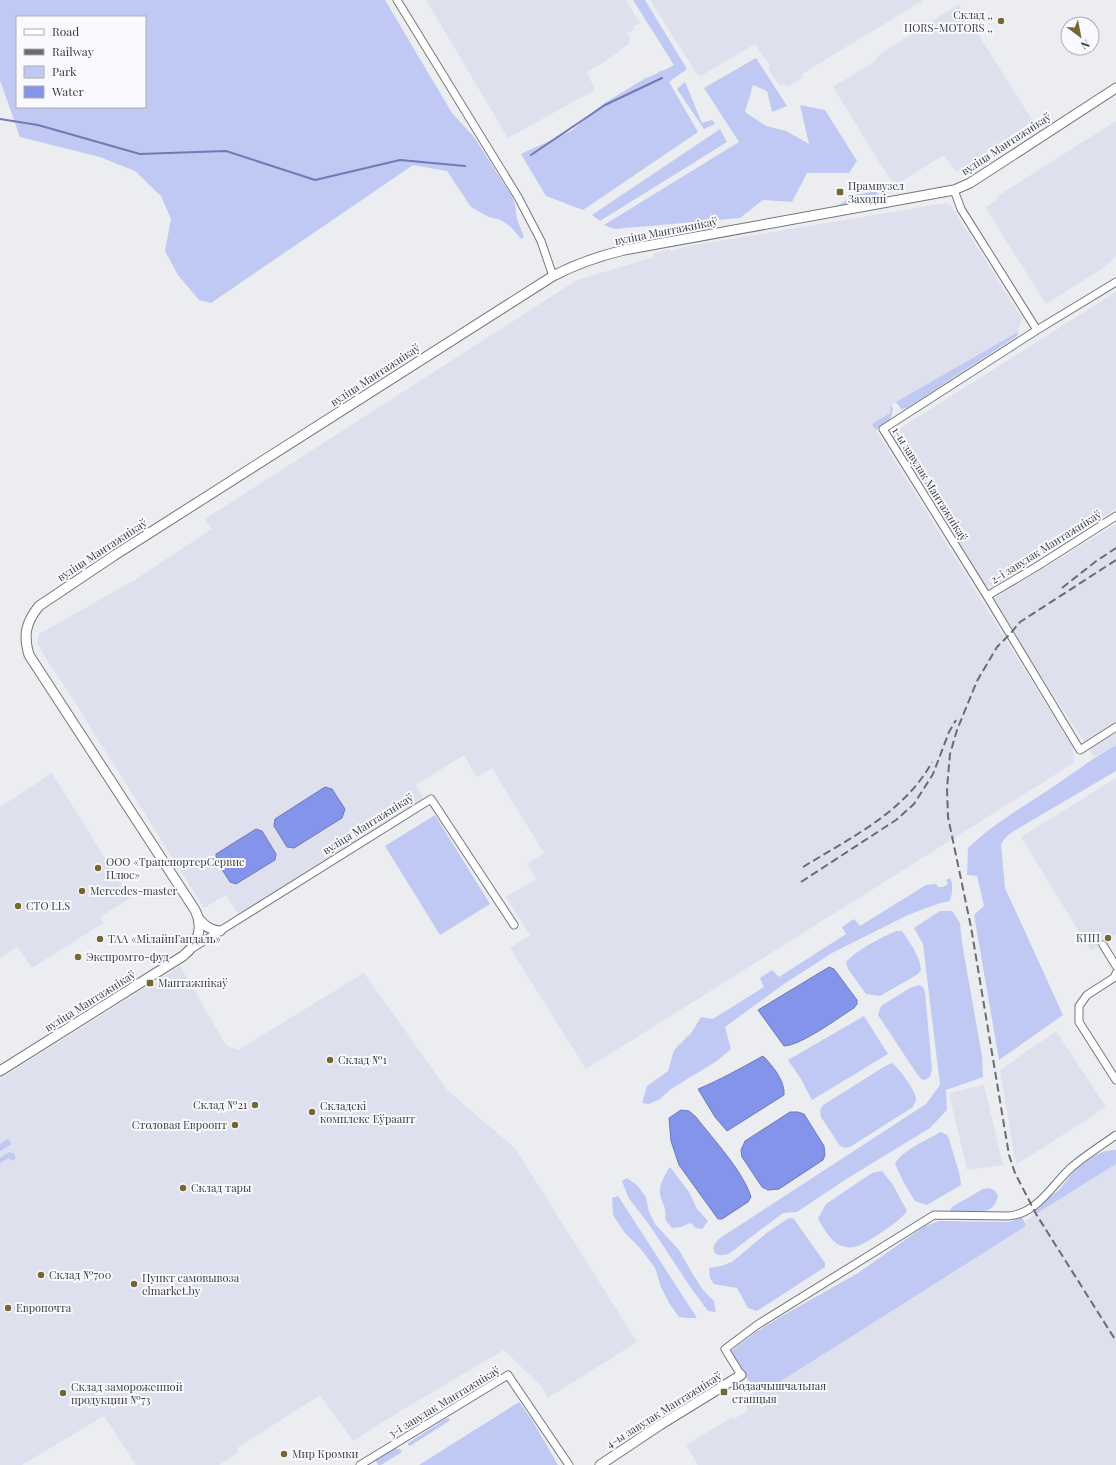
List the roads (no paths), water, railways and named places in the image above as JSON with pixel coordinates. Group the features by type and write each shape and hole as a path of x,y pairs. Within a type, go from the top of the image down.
{"street":[{"path":"397,0 518,197 541,241 553,276"},
{"name":"вуліца Мантажнікаў","path":"191,949 195,943 200,928 199,919 195,910 29,655 26,637 28,623 32,614 39,606 115,555 553,276 589,260 624,250 954,190 970,183 1116,88"},
{"path":"954,190 961,209 1037,330"},
{"name":"1-ы завулак Мантажнікаў","path":"1116,282 1037,330 883,429 987,596 1080,750 1116,727"},
{"name":"2-і завулак Мантажнікаў","path":"987,596 1116,516"},
{"name":"вуліца Мантажнікаў","path":"0,1071 174,962 191,949 431,799 514,925"},
{"path":"199,919 210,929 220,931"},
{"path":"1103,945 1116,966"},
{"path":"1116,972 1115,977 1087,995 1079,1006 1079,1022 1116,1080"},
{"path":"741,1375 725,1348 757,1325 934,1215 1017,1216 1033,1208 1075,1164 1116,1135"},
{"name":"4-ы завулак Мантажнікаў","path":"600,1465 660,1425 741,1375"},
{"name":"3-і завулак Мантажнікаў","path":"360,1465 508,1376 569,1465"}],"water":[{"path":"325,787 332,789 345,809 342,818 294,848 287,847 274,826 275,819"},
{"path":"256,829 262,831 276,854 275,860 236,884 230,882 216,860 216,854"},
{"path":"829,967 834,969 857,1000 857,1004 854,1008 810,1036 784,1046 758,1010"},
{"path":"763,1056 771,1064 783,1084 784,1095 727,1131 715,1117 698,1089"},
{"path":"681,1110 689,1111 696,1117 719,1145 735,1166 751,1197 748,1202 722,1219 718,1219 679,1165 671,1141 669,1118"},
{"path":"790,1112 804,1114 824,1146 825,1155 823,1160 779,1189 768,1190 762,1187 742,1157 741,1150 745,1141"}],"waterway":[{"path":"531,155 605,105 662,78"},
{"path":"0,119 38,125 140,154 226,151 315,180 400,160 465,166"}],"railway":[{"path":"1062,588 1095,562 1116,548"},
{"path":"1116,560 1020,622 997,647 977,681 957,730 950,754 947,788 948,817 971,927 1009,1155 1015,1173 1036,1214 1116,1341"},
{"path":"801,882 896,820 914,804 933,774 949,732 956,720"},
{"path":"803,867 857,834 892,810 921,780 932,762"}],"place":[{"name":"Склад ,, HORS-MOTORS ,,","path":"1001,21"},
{"name":"Прамвузел Заходні","path":"840,192"},
{"name":"ООО «ТранспортерСервис Плюс»","path":"98,868"},
{"name":"Mercedes-master","path":"82,891"},
{"name":"СТО LLS","path":"18,906"},
{"name":"КПП","path":"1108,938"},
{"name":"ТАА «МілайнГандаль»","path":"100,939"},
{"name":"Экспромто-фуд","path":"78,957"},
{"name":"Мантажнікаў","path":"150,983"},
{"name":"Склад №1","path":"330,1060"},
{"name":"Склад №21","path":"255,1105"},
{"name":"Складскі комплекс Еўраапт","path":"312,1112"},
{"name":"Столовая Евроопт","path":"235,1125"},
{"name":"Склад тары","path":"183,1188"},
{"name":"Склад №700","path":"41,1275"},
{"name":"Пункт самовывоза elmarket.by","path":"134,1284"},
{"name":"Европочта","path":"8,1308"},
{"name":"Водаачышчальная станцыя","path":"724,1392"},
{"name":"Склад замороженной продукции №73","path":"63,1393"},
{"name":"Мир Кромки","path":"284,1454"}]}
